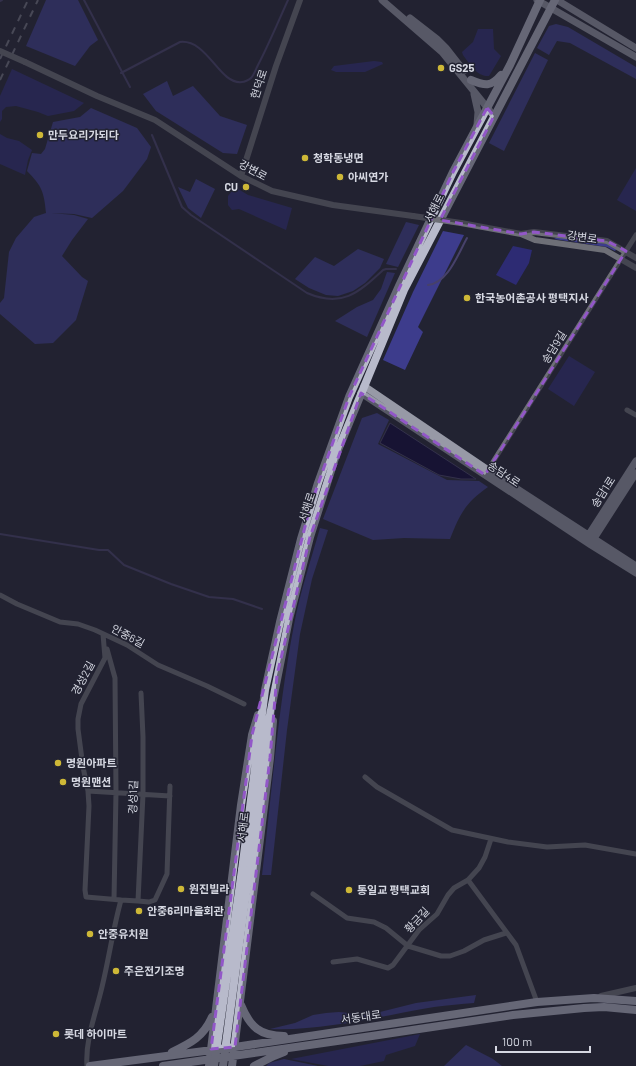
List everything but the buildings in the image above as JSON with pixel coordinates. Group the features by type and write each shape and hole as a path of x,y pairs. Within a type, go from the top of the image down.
{"main road":[{"path":"382,0 433,42 471,83 477,103 478,118 476,128"},
{"path":"386,0 432,34 446,48 495,114"},
{"path":"556,0 636,48"},
{"name":"서해로","path":"211,1064 277,675 289,619 312,529 336,455 404,290 556,0"},
{"path":"539,1 636,57"},
{"name":"서해로","path":"223,1066 265,690 280,622 303,532 334,436 349,397 453,172 510,65 539,1"},
{"path":"471,83 490,84 496,80 510,65"},
{"name":"송담4로","path":"362,390 589,540 636,573"},
{"name":"송담1로","path":"589,540 636,461"},
{"name":"송담1로","path":"589,540 636,473"},
{"name":"송담4로","path":"589,540 636,566"},
{"path":"232,1066 270,758 277,675"},
{"path":"211,1064 215,1010 242,798 252,735 265,690"},
{"name":"서동대로","path":"89,1066 235,1047 537,1002 594,998 636,1001"},
{"path":"240,1003 253,1026 260,1031 280,1036 303,1037"},
{"name":"서동대로","path":"163,1066 211,1064 234,1056 472,1020 564,1009 604,1007 636,1010"},
{"path":"164,1056 198,1038 209,1024 215,1010"},
{"path":"254,1066 300,1046"}],"street":[{"name":"현덕로","path":"241,176 276,66 300,0"},
{"name":"강변로","path":"0,51 97,96 155,120 241,176 272,191 333,206 461,223 521,234 535,240 605,250 636,268"},
{"name":"강변로","path":"521,234 534,232 607,241 636,258"},
{"name":"송담9길","path":"487,473 636,235"},
{"path":"627,410 636,415"},
{"name":"안중6길","path":"0,595 17,604 60,622 78,624 103,634 127,645 158,665 244,704"},
{"name":"경성2길","path":"103,634 105,658 81,704 78,719 81,752 88,791 85,890 86,897 121,900"},
{"name":"경성2길","path":"103,634 115,678 116,792 114,899"},
{"name":"경성1길","path":"138,902 143,794 141,693"},
{"path":"365,777 376,787 452,830 491,839 547,847 585,845 636,854"},
{"path":"89,1066 86,1056 89,1039 121,900 149,902 155,900 168,874 170,786"},
{"path":"88,791 170,796"},
{"name":"황금길","path":"313,894 347,918 374,922 386,928 408,946 419,930 437,914 454,888 468,880 479,868 485,858 491,839"},
{"path":"468,880 516,945 537,1002"},
{"path":"333,962 356,958 388,968 393,965 408,946 441,956 450,956 464,951 484,940 506,933"},
{"path":"594,998 636,988"}],"highlighted area":[{"path":"487,108 494,116 440,220 521,234 534,232 607,241 626,251 485,475 361,393 310,537 277,675 270,758 235,1047 211,1049 252,735 310,507 349,397 453,172"}],"shaded area":[{"path":"46,0 78,0 98,40 90,46 75,66 26,46"},
{"path":"556,24 568,27 636,67 636,79 570,43 557,41 549,55 537,48 549,26"},
{"path":"478,29 493,29 494,49 501,56 489,76 485,76 477,72 462,52 473,42"},
{"path":"535,53 548,60 504,151 489,143"},
{"path":"374,61 382,62 383,64 365,72 336,72 331,70 334,66"},
{"path":"12,69 84,103 74,111 48,116 16,106 6,107 2,111 2,119 0,122 0,96"},
{"path":"167,81 173,96 193,86 220,116 247,125 237,154 223,153 156,111 143,94"},
{"path":"91,108 137,128 151,147 147,159 123,191 92,218 74,214 51,213 74,215 88,219 62,256 82,277 88,281 76,320 53,343 35,344 0,314 0,303 4,298 9,252 16,238 34,217 46,213 44,200 39,185 27,171 32,153 41,154 45,149 53,122 80,117"},
{"path":"0,134 7,138 19,141 32,150 25,175 0,164"},
{"path":"636,168 636,211 617,200"},
{"path":"196,179 215,189 201,218 188,208 178,187 190,192"},
{"path":"235,187 248,195 292,208 286,230 239,209 232,210 228,205 228,196"},
{"path":"406,222 419,225 398,267 386,264"},
{"path":"443,231 464,235 418,327 423,332 405,370 383,360 413,292"},
{"path":"558,237 607,244 617,248 615,251 607,247 554,239"},
{"path":"513,246 532,250 529,263 516,285 496,275"},
{"path":"358,249 384,259 380,268 365,283 353,291 338,296 326,295 309,288 295,279 315,257 334,266"},
{"path":"387,272 395,273 367,337 335,321 357,307 373,300 381,289"},
{"path":"569,356 595,372 574,406 548,389"},
{"path":"377,413 389,420 378,444 447,480 479,481 488,487 474,498 464,510 450,539 404,538 373,540 323,519 362,418"},
{"path":"390,423 476,479 461,479 439,475 380,443"},
{"path":"320,528 328,530 312,579 300,634 287,730 271,875 262,875 279,719 288,656 299,600"},
{"path":"476,995 474,1003 434,1007 311,1028 270,1029 295,1023 313,1015 339,1012 357,1014 380,1012 416,1003"},
{"path":"420,1034 415,1046 386,1055 384,1061 360,1066 328,1066 291,1059"},
{"path":"466,1045 493,1059 502,1066 444,1066"},
{"path":"284,1059 318,1066 266,1066 269,1063"}],"waterway":[{"path":"84,0 130,87"},
{"path":"121,73 180,42 190,43 198,47 227,77 234,81 246,81 254,74 288,0"},
{"path":"152,135 182,207 191,215 307,293 330,299 349,296 366,285 383,270 396,269"},
{"path":"428,285 441,279 452,267 467,238"},
{"path":"0,534 99,550 108,550 124,565 171,584 209,597 233,599 262,609"}],"railway":[{"path":"0,59 28,0"},
{"path":"0,80 38,0"}],"place":[{"name":"GS25","path":"441,68"},
{"name":"만두요리가되다","path":"40,135"},
{"name":"청학동냉면","path":"305,158"},
{"name":"아씨연가","path":"340,177"},
{"name":"CU","path":"246,187"},
{"name":"한국농어촌공사 평택지사","path":"467,298"},
{"name":"명원아파트","path":"58,763"},
{"name":"명원맨션","path":"63,782"},
{"name":"원진빌라","path":"181,889"},
{"name":"통일교 평택교회","path":"349,890"},
{"name":"안중6리마을회관","path":"139,911"},
{"name":"안중유치원","path":"90,934"},
{"name":"주은전기조명","path":"116,971"},
{"name":"롯데 하이마트","path":"56,1034"}]}
